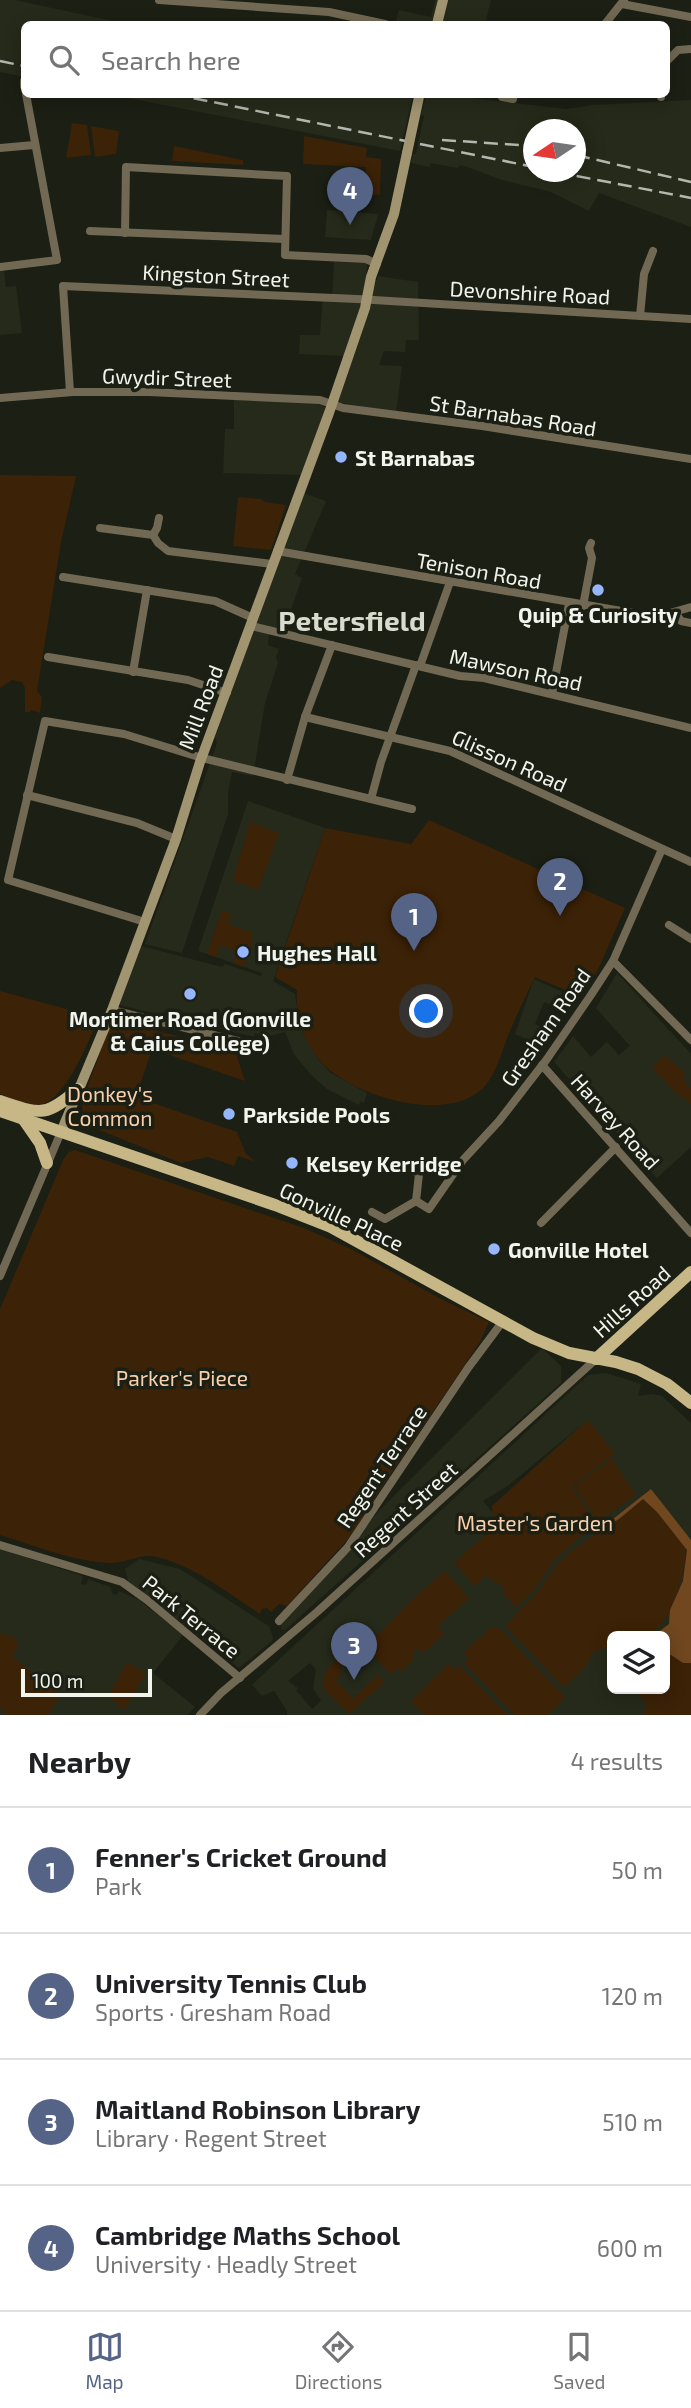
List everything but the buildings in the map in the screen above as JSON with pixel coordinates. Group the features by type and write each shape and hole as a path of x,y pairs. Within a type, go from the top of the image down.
{"main road":[{"path":"0,1101 34,1112 47,1111 58,1107 78,1089"},
{"name":"Gonville Place","path":"0,1111 275,1205 331,1227 533,1338 569,1353 616,1362 648,1374 667,1384 691,1403"},
{"path":"24,1120 40,1143 47,1163"},
{"name":"Hills Road","path":"596,1359 691,1272"}],"street":[{"path":"159,0 329,12 371,21"},
{"path":"438,21 443,0"},
{"path":"607,21 623,2 691,17"},
{"path":"670,59 678,50 691,50"},
{"path":"0,267 57,260 27,98"},
{"name":"Mill Road","path":"61,1132 112,1010 176,839 202,758 332,403 364,297 394,214 419,98"},
{"path":"0,148 34,145"},
{"path":"125,233 126,167 287,176 285,255 366,259 375,268"},
{"path":"90,232 285,239"},
{"path":"640,316 644,274 653,251"},
{"name":"Kingston Street","path":"70,392 63,286 364,297"},
{"name":"Devonshire Road","path":"364,297 691,318"},
{"name":"Gwydir Street","path":"0,398 70,392 149,392 320,400 332,403"},
{"name":"St Barnabas Road","path":"332,403 338,407 691,459"},
{"path":"153,535 159,518"},
{"path":"100,528 153,535 162,548 168,551 272,564"},
{"path":"583,606 592,558 590,543"},
{"name":"Tenison Road","path":"277,551 569,604 656,617 691,607"},
{"name":"Mawson Road","path":"63,577 215,601 252,622 332,645 691,728"},
{"path":"371,799 390,737 450,582"},
{"path":"133,672 147,590"},
{"path":"552,694 569,604"},
{"path":"675,612 681,621 691,623"},
{"path":"287,780 305,717 332,645"},
{"path":"48,657 188,680 227,693"},
{"name":"Glisson Road","path":"305,717 450,751 691,862"},
{"path":"145,922 8,880 44,721 124,734 287,780 412,808"},
{"path":"27,795 137,823 176,839"},
{"name":"Gresham Road","path":"416,1201 429,1209 463,1160 499,1121 542,1065 591,995 613,961 662,849"},
{"path":"669,925 691,939"},
{"path":"613,961 691,1040"},
{"path":"112,1010 267,1048"},
{"name":"Harvey Road","path":"542,1065 691,1233"},
{"path":"0,1276 61,1132"},
{"path":"541,1223 616,1147"},
{"path":"372,1212 385,1219 416,1201 419,1174 402,1164"},
{"name":"Regent Terrace","path":"279,1621 348,1547 468,1368 503,1321"},
{"name":"Regent Street","path":"202,1715 221,1693 382,1554 596,1359"},
{"name":"Park Terrace","path":"0,1545 122,1582 147,1600 238,1680"}],"shaded area":[{"path":"0,0 15,0 112,21 21,21 21,76 0,72"},
{"path":"435,0 491,0 486,21 396,21 399,10 431,17"},
{"path":"128,98 412,98 400,151"},
{"path":"425,98 472,98 566,109 691,100 691,227 599,193 589,211 551,192 502,180 461,165 457,168 431,163 430,167 411,163 413,154 416,154"},
{"path":"327,210 378,214 371,240 325,237"},
{"path":"334,262 367,263 365,291 345,356 299,354 300,335 320,335 323,297 332,297"},
{"path":"4,270 6,287 16,286 22,333 0,335 0,271"},
{"path":"378,276 418,282 419,340 406,340 405,352 384,351 379,365 402,366 396,412 336,402"},
{"path":"234,399 318,404 327,408 302,475 223,473 225,429 234,429"},
{"path":"303,493 326,501 295,574 302,578 282,635 270,633 268,640 268,645 279,649 276,657 278,663 265,703 253,776 232,772 228,814 182,953 145,944 217,743 215,737"},
{"name":"Hughes Hall","path":"248,801 325,828 273,981 295,994 300,1027 318,1059 331,1073 367,1093 364,1103 360,1101 359,1105 327,1089 310,1074 294,1054 285,1032 269,1036 268,1039 255,1033 254,1037 119,1005 141,946 222,967 225,964 261,976 262,973 198,951"},
{"path":"617,973 691,1054 691,1147 657,1178 554,1062 573,1036 591,1057 607,1042 619,1055 630,1046 596,1008"},
{"path":"534,979 578,999 574,1008 571,1007 568,1012 544,1002 535,1024 552,1032 542,1046 515,1034"},
{"path":"542,1348 561,1366 561,1383 285,1630 281,1630 281,1625 376,1514"},
{"path":"606,1373 641,1384 638,1396 662,1396 691,1423 691,1715 287,1715 274,1691 262,1696 252,1685 588,1375","holes":["580,1426 492,1506 492,1512 483,1501 509,1485","310,1663 316,1670 313,1688 321,1701 312,1709 296,1690 298,1688 288,1681"]},
{"path":"651,1489 691,1540 691,1663 683,1663 670,1654 670,1631 660,1631 669,1624 670,1610 683,1581 687,1550 657,1512 643,1499 619,1519 594,1534"},
{"path":"0,1549 83,1576 81,1584 86,1585 88,1579 110,1587 113,1594 117,1595 119,1591 139,1600 183,1635 153,1673 195,1707 187,1715 0,1715"},
{"path":"139,1559 180,1569 269,1626 273,1638 271,1642 239,1668 128,1581 125,1569"}],"green space":[{"path":"72,123 87,125 91,155 66,158"},
{"path":"91,126 119,131 116,154 95,157"},
{"path":"304,136 367,148 366,157 381,159 380,195 365,194 366,167 303,164"},
{"path":"174,146 243,160 243,165 172,161"},
{"path":"0,475 76,476 61,542 37,691 42,697 40,713 31,710 25,712 25,688 22,682 12,680 0,688"},
{"path":"238,497 286,505 271,550 233,546"},
{"path":"429,820 625,908 598,970 579,996 535,977 487,1084 466,1099 446,1104 424,1105 377,1095 337,1076 323,1064 302,1030 297,990 275,977 325,828 411,844"},
{"path":"250,822 279,833 258,890 233,880"},
{"path":"222,910 231,914 228,924 253,933 244,967 233,963 237,951 220,945 216,957 207,954"},
{"path":"0,991 99,1018 73,1072 64,1086 44,1104 32,1105 0,1094"},
{"name":"Donkey's Common","path":"112,1020 235,1050 245,1081 152,1049 136,1097 237,1132 246,1154 256,1162 238,1156 234,1166 208,1157 181,1163 87,1125 82,1114 83,1099"},
{"path":"664,1055 682,1070 685,1076 683,1079 691,1089 691,1104 680,1097 652,1068"},
{"name":"Parker's Piece","path":"75,1150 304,1228 353,1250 439,1298 489,1322 480,1342 354,1532 287,1606 279,1604 271,1612 267,1608 262,1609 260,1614 197,1573 157,1557 145,1556 115,1563 95,1562 0,1535 0,1309 64,1158"},
{"name":"Master's Garden","path":"588,1420 615,1454 571,1486 596,1523 555,1559 535,1589 516,1608 502,1592 505,1589 495,1580 492,1582 486,1575 475,1586 454,1563 494,1527 492,1506"},
{"path":"612,1459 636,1495 598,1521 574,1486"},
{"path":"643,1499 657,1512 687,1550 680,1584 672,1608 659,1627 653,1631 607,1631 607,1647 594,1652 585,1667 564,1687 505,1626 538,1592 558,1563"},
{"path":"445,1571 469,1598 438,1626 444,1634 423,1653 418,1648 412,1654 415,1658 401,1672 398,1668 391,1674 360,1641 371,1630 377,1636"},
{"path":"691,1583 691,1715 644,1715 646,1703 638,1694 670,1694 670,1631 660,1631 669,1624"},
{"path":"491,1627 500,1629 564,1696 548,1715 515,1715 464,1663 469,1658 464,1652"},
{"path":"0,1633 16,1638 18,1646 13,1657 60,1696 48,1715 5,1715 0,1706"},
{"path":"352,1650 360,1657 350,1666 347,1663 339,1670 342,1674 336,1680 353,1699 378,1675 385,1682 349,1714 323,1688 323,1682 331,1665"},
{"path":"127,1662 146,1673 125,1710 108,1697"},
{"path":"448,1664 455,1669 459,1665 508,1715 424,1715 411,1701"}],"railway":[{"path":"0,61 21,65"},
{"path":"193,98 523,165"},
{"path":"442,140 523,145"},
{"path":"586,157 691,182"},
{"path":"586,178 691,198"}],"place":[{"name":"Cambridge Maths School","path":"350,225"},
{"name":"St Barnabas","path":"341,457"},
{"name":"Quip & Curiosity","path":"598,590"},
{"name":"University Tennis Club","path":"560,916"},
{"name":"Fenner's Cricket Ground","path":"414,951"},
{"name":"Hughes Hall","path":"243,952"},
{"name":"Mortimer Road (Gonville & Caius College)","path":"190,994"},
{"name":"Parkside Pools","path":"229,1114"},
{"name":"Kelsey Kerridge","path":"292,1163"},
{"name":"Gonville Hotel","path":"494,1249"},
{"name":"Maitland Robinson Library","path":"354,1680"}],"district":[{"name":"Petersfield","path":"352,620"}]}
